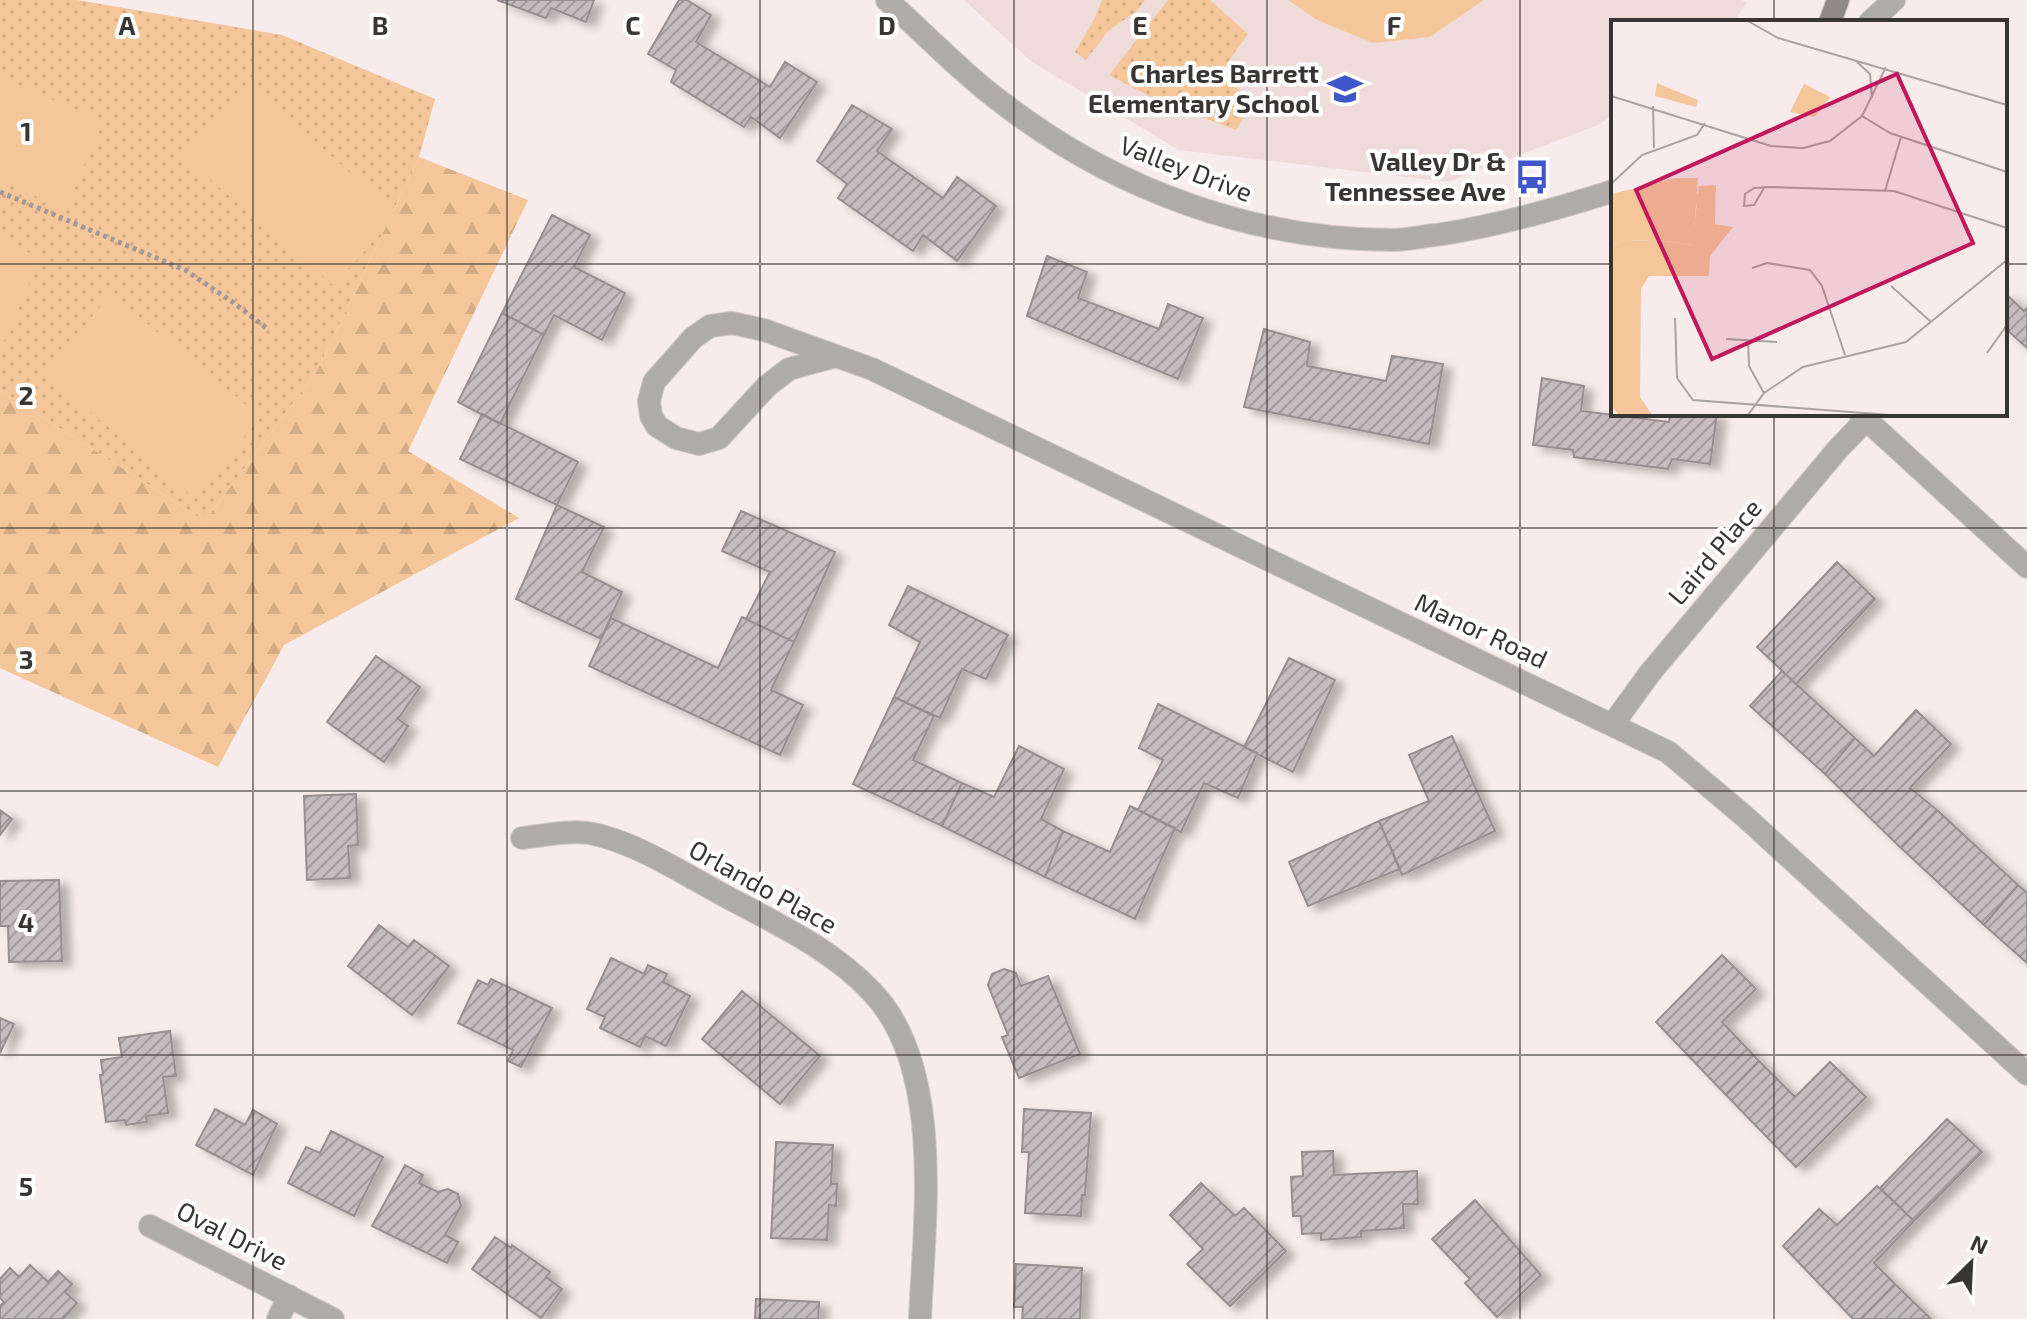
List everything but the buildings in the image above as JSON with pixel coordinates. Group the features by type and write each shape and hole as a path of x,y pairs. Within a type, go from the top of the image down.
{"main road":[{"path":"1831,20 1838,0"}],"street":[{"name":"Valley Drive","path":"887,0 1003,104 1070,151 1128,181 1198,209 1264,227 1396,240 1479,229 1611,192"},
{"path":"1872,20 1894,0"},
{"name":"Manor Road","path":"833,357 789,369 767,386 719,438 699,444 676,438 657,426 651,416 649,401 654,382 693,338 710,326 732,323 764,330 872,369 1668,752 1743,815 2027,1074"},
{"path":"1863,417 2027,567"},
{"name":"Laird Place","path":"1613,724 1650,673 1863,417"},
{"name":"Orlando Place","path":"522,838 587,833 637,850 814,944 873,992 895,1023 917,1081 927,1161 920,1319"},
{"name":"Oval Drive","path":"150,1226 333,1319"},
{"name":"Oval Drive","path":"278,1319 289,1296"}],"path":[{"path":"0,192 185,270 269,330"}],"shaded area":[{"name":"Charles Barrett Elementary School","path":"964,0 1742,0 1747,3 1734,20 1611,20 1611,116 1598,125 1449,182 1179,150 1032,62"}],"green space":[{"path":"0,0 77,0 282,35 435,99 419,157 317,371 205,521 0,390"},
{"path":"1102,0 1145,0 1137,11 1108,31 1086,60 1075,52"},
{"path":"1168,0 1210,0 1248,34 1220,73 1253,102 1236,130 1157,100 1109,75"},
{"path":"1288,0 1484,0 1430,37 1373,43 1317,20"},
{"path":"0,77 103,121 66,209 0,181"},
{"path":"248,84 397,213 334,286 184,157"},
{"path":"419,157 528,200 408,451 519,518 284,645 218,767 0,668 0,390 205,521 317,371"},
{"path":"0,240 41,258 0,351"},
{"path":"111,294 261,417 194,498 44,374"}],"place":[{"name":"Charles Barrett Elementary School","path":"1345,89"},
{"name":"Valley Dr & Tennessee Ave","path":"1532,177"}]}
